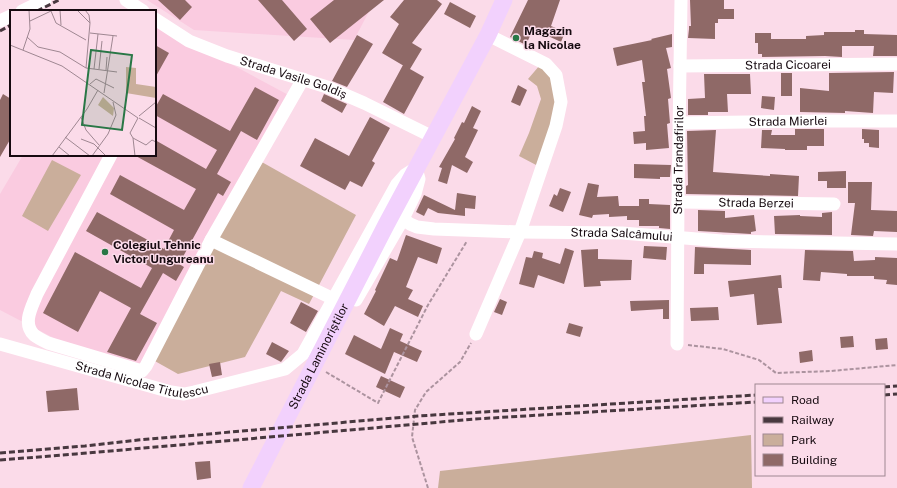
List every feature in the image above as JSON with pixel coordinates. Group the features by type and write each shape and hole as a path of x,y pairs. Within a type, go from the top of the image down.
{"main road":[{"name":"Strada Laminoriștilor","path":"251,488 340,302 386,225 488,35 504,0"}],"street":[{"path":"24,10 45,0"},
{"path":"126,0 141,10"},
{"name":"Strada Trandafirilor","path":"677,344 678,123 681,0"},
{"path":"0,21 10,16"},
{"name":"Strada Vasile Goldiș","path":"156,20 190,41 227,56 303,79 342,93 433,137"},
{"path":"476,334 520,232 556,126 561,102 556,75 546,64 488,35"},
{"name":"Strada Cicoarei","path":"680,66 897,64"},
{"path":"110,156 37,294 28,317 29,326 34,335 48,343 142,371 146,366 210,240 303,79"},
{"name":"Strada Mierlei","path":"678,123 897,121"},
{"path":"210,240 340,302 360,250 397,184 405,175 416,168 419,180 403,219 353,306 321,369"},
{"name":"Strada Berzei","path":"678,202 834,204"},
{"name":"Strada Salcâmului","path":"403,219 417,227 474,230 622,233 722,241 897,244"},
{"name":"Strada Nicolae Titulescu","path":"0,344 171,392 184,394 285,369 303,354 340,302"}],"path":[{"path":"321,369 378,403 428,305 474,230"},
{"path":"428,488 412,437 415,410 426,392 460,362 476,334"},
{"path":"677,344 723,349 759,360 776,373 831,371 897,365"}],"shaded area":[{"path":"147,0 375,0 354,40 194,30"},
{"name":"Colegiul Tehnic Victor Ungureanu","path":"156,24 294,98 140,383 0,310 0,194 22,156 156,156"}],"green space":[{"path":"540,65 553,80 556,98 555,114 538,166 519,156 541,99 537,86 528,79"},
{"path":"52,160 81,175 48,231 22,216"},
{"path":"260,161 356,215 309,304 281,291 245,357 178,374 153,360"},
{"path":"751,435 752,488 438,488 440,471"}],"building":[{"path":"158,0 185,0 192,7 180,20"},
{"path":"258,0 282,0 307,29 294,41"},
{"path":"334,0 384,0 330,43 310,19"},
{"path":"404,0 437,0 442,4 412,43 422,49 410,69 424,77 404,114 383,102 403,65 382,53 399,24 390,17"},
{"path":"528,0 560,0 551,26 565,32 561,42 533,29 526,45 510,37"},
{"path":"690,0 724,0 724,9 734,9 734,19 718,19 718,23 715,23 715,39 688,38 689,26 691,26"},
{"path":"450,2 476,16 470,28 444,14"},
{"path":"855,30 864,30 864,34 897,35 897,56 873,56 874,46 842,46 842,57 762,57 762,54 758,54 758,43 755,43 755,33 771,33 771,39 806,39 806,36 824,35 824,32 855,32"},
{"path":"672,34 672,47 666,48 671,68 667,69 671,98 668,99 670,123 667,124 669,148 646,150 646,143 634,144 633,132 645,131 644,116 646,116 642,82 645,82 642,60 617,66 613,48 652,40 651,39"},
{"path":"357,35 373,44 347,87 332,81"},
{"path":"156,46 169,53 156,76"},
{"path":"894,72 893,93 874,92 873,113 845,111 845,113 800,112 800,88 829,91 829,73"},
{"path":"781,73 792,73 792,96 781,96"},
{"path":"704,74 750,74 751,94 727,94 728,112 708,112 708,115 688,115 688,99 705,98"},
{"path":"518,85 527,90 520,106 511,102"},
{"name":"Colegiul Tehnic Victor Ungureanu","path":"255,87 279,100 257,140 241,131 217,174 231,182 223,196 218,193 179,264 184,267 176,281 163,273 140,314 157,323 136,361 107,352 131,308 100,291 78,332 43,313 75,252 141,288 152,268 86,231 97,212 164,249 174,230 110,194 120,175 184,210 196,189 136,156 156,156 156,141 206,169 217,150 156,116 156,106 163,94 230,131"},
{"path":"3,94 10,98 10,140 0,157 0,100"},
{"path":"324,94 347,104 342,113 321,101"},
{"path":"762,96 775,97 774,110 761,108"},
{"path":"472,106 481,111 473,128 478,130 465,157 473,162 467,173 452,165 447,184 438,181 442,168 439,167"},
{"path":"370,117 390,128 372,161 375,163 362,187 350,181 345,190 300,166 315,138 349,156"},
{"path":"795,129 824,129 824,146 807,146 807,150 761,148 762,130 772,130 771,135 795,135"},
{"path":"862,129 879,130 879,148 869,147 869,143 864,143 864,139 862,139"},
{"path":"716,130 713,172 770,176 770,174 799,176 798,196 686,194 686,186 688,185 687,131"},
{"path":"634,164 671,165 670,177 660,177 660,179 634,178"},
{"path":"846,171 846,188 827,188 827,181 818,181 818,172"},
{"path":"848,182 872,182 871,210 897,211 897,232 874,231 873,236 851,235 855,203 848,203"},
{"path":"588,183 599,185 597,197 618,196 619,206 639,206 639,199 649,199 649,204 670,205 670,229 659,228 659,226 639,226 639,220 627,220 627,216 609,217 609,214 593,215 592,218 579,215"},
{"path":"560,188 571,192 563,212 549,206 554,194 557,196"},
{"path":"457,193 476,196 475,209 465,208 465,216 438,213 428,208 424,216 416,212 424,195 455,210"},
{"path":"698,210 725,211 725,218 754,215 756,231 751,232 751,234 698,231"},
{"path":"832,212 832,235 775,234 774,216 800,215 822,217 822,213"},
{"path":"406,235 442,248 437,264 418,257 406,287 413,290 408,299 423,306 418,317 395,306 384,326 364,314 390,258 397,261"},
{"path":"644,246 667,247 666,260 643,258"},
{"path":"695,247 751,250 751,265 704,264 704,274 694,274"},
{"path":"565,248 574,251 564,284 538,275 534,288 519,284 526,257 532,258 534,251 543,253 542,258 560,264"},
{"path":"598,249 598,259 632,260 631,280 600,281 601,286 584,287 581,250"},
{"path":"805,250 853,251 854,261 875,260 875,257 897,258 897,285 886,284 887,280 874,279 874,276 847,276 847,274 821,272 820,281 803,280"},
{"path":"781,275 782,288 778,288 782,323 757,325 754,294 730,297 728,281"},
{"path":"500,299 507,302 502,315 494,312"},
{"path":"669,300 669,319 663,319 663,309 631,311 630,301"},
{"path":"301,302 318,311 306,332 290,323"},
{"path":"718,307 719,320 691,321 690,308"},
{"path":"569,323 583,327 580,337 566,333"},
{"path":"390,328 403,334 400,341 422,351 417,362 394,352 385,374 345,354 354,335 381,349"},
{"path":"853,336 854,347 841,348 840,337"},
{"path":"887,338 888,349 876,350 875,339"},
{"path":"272,342 289,351 281,362 266,354"},
{"path":"812,350 813,361 800,363 799,352"},
{"path":"220,362 222,375 212,377 209,364"},
{"path":"381,376 405,387 400,398 376,387"},
{"path":"77,388 79,410 48,412 46,391"},
{"path":"210,461 211,478 197,480 195,462"}],"railway":[{"path":"39,10 59,0"},
{"path":"0,31 10,26"},
{"path":"885,387 897,386"},
{"path":"885,395 897,394"},
{"path":"0,453 418,416 755,395"},
{"path":"0,460 475,419 755,402"}],"place":[{"name":"Magazin la Nicolae","path":"516,38"},
{"name":"Colegiul Tehnic Victor Ungureanu","path":"105,252"}]}
